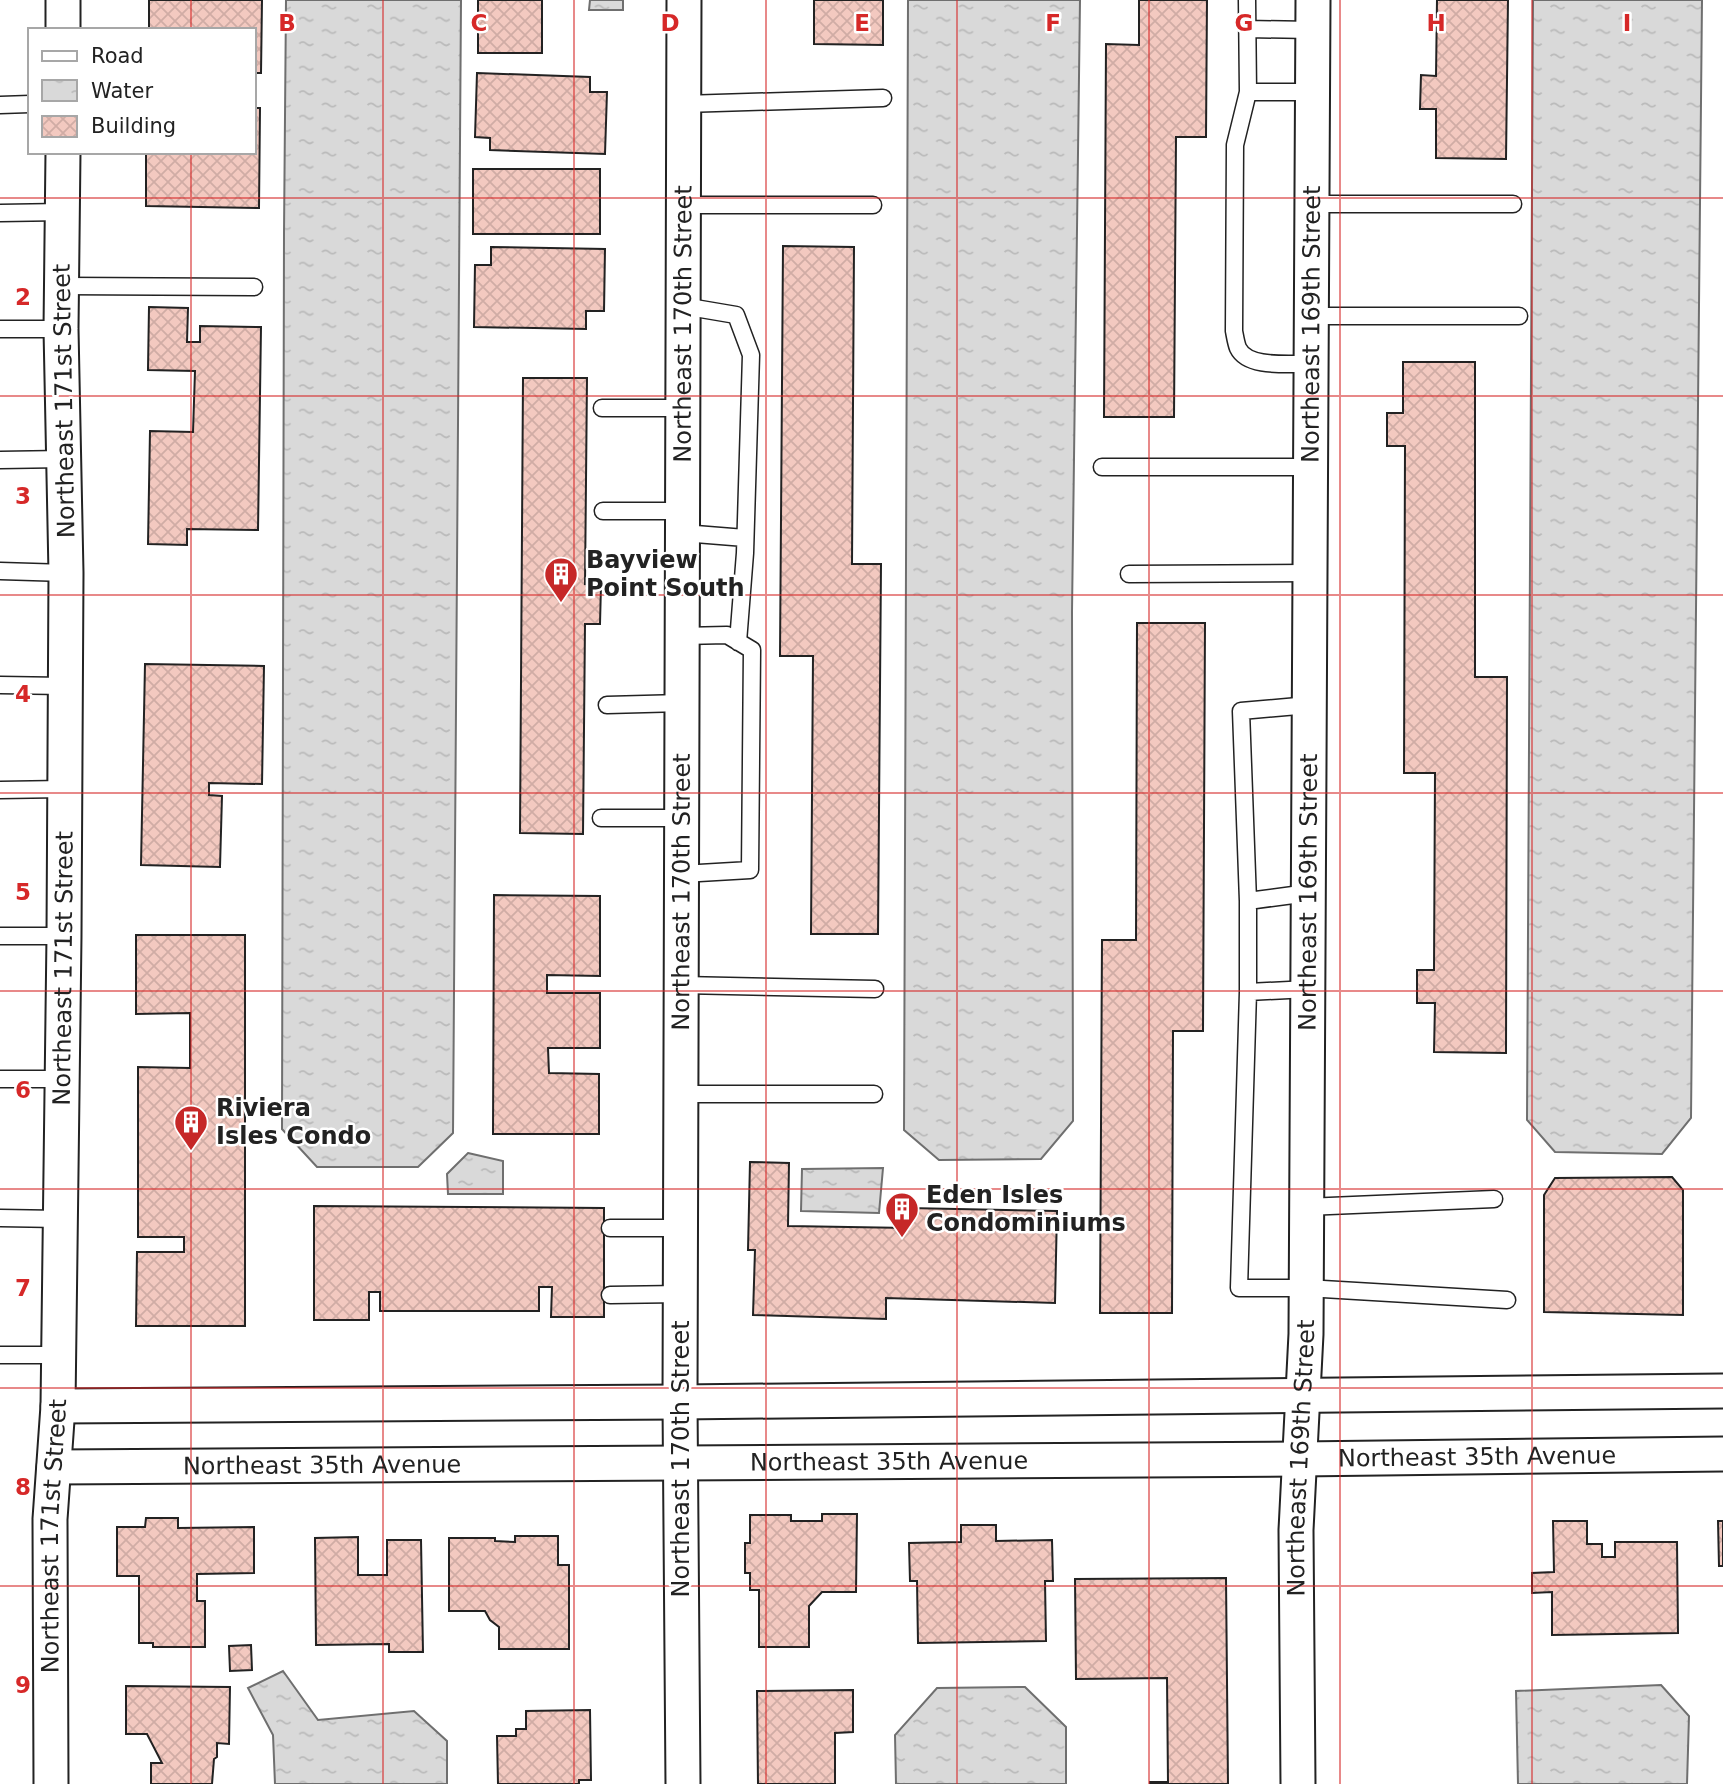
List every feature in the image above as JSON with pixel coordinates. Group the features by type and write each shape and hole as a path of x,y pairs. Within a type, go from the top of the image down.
{"street":[{"path":"63,0 63,28"},
{"name":"Northeast 170th Street","path":"683,1784 680,1402 684,0"},
{"name":"Northeast 169th Street","path":"1298,1784 1296,1530 1306,1288 1312,15"},
{"name":"Northeast 171st Street","path":"51,1784 50,1519 58,1406 64,936 66,573 61,329 63,154"},
{"path":"58,1406 1723,1391"},
{"name":"Northeast 35th Avenue","path":"54,1467 1299,1460 1723,1454"}],"lane":[{"path":"1247,0 1248,92 1235,145 1234,331 1238,349 1254,362 1311,364"},
{"path":"1247,29 1312,15"},
{"path":"1248,92 1312,92"},
{"path":"684,104 883,98"},
{"path":"0,104 28,104"},
{"path":"1311,204 1513,204"},
{"path":"683,205 873,205"},
{"path":"0,213 63,212"},
{"path":"63,286 254,287"},
{"path":"683,306 736,315 751,355 746,538 738,642"},
{"path":"1311,316 1519,316"},
{"path":"0,329 61,329"},
{"path":"602,408 683,408"},
{"path":"0,460 64,459"},
{"path":"1102,467 1310,467"},
{"path":"603,511 682,522 746,538"},
{"path":"0,571 66,573"},
{"path":"1129,575 1309,573"},
{"path":"682,636 727,635 752,650 750,870 682,874"},
{"path":"0,685 64,686"},
{"path":"607,705 682,703"},
{"path":"1309,705 1241,711 1248,901 1248,992 1239,1289 1306,1288 1507,1300"},
{"path":"0,790 63,789"},
{"path":"601,818 682,818"},
{"path":"1248,901 1308,893"},
{"path":"0,936 64,936"},
{"path":"681,985 875,989"},
{"path":"1248,992 1308,989"},
{"path":"0,1079 62,1079"},
{"path":"681,1094 874,1094"},
{"path":"1306,1207 1494,1199"},
{"path":"0,1218 60,1219"},
{"path":"610,1228 681,1228"},
{"path":"610,1295 681,1294"},
{"path":"0,1356 58,1355"}],"water":[{"path":"286,0 461,0 453,1133 418,1167 317,1167 282,1129"},
{"path":"590,0 623,0 623,10 589,10"},
{"path":"908,0 1080,0 1072,612 1073,1121 1041,1159 939,1160 904,1130"},
{"path":"1533,0 1702,0 1691,1118 1662,1154 1555,1152 1527,1120"},
{"path":"468,1153 503,1161 503,1194 448,1194 447,1174"},
{"path":"883,1168 879,1213 801,1211 802,1169"},
{"path":"283,1671 318,1720 414,1711 447,1741 447,1784 275,1784 273,1735 248,1688"},
{"path":"1661,1685 1689,1716 1687,1784 1518,1784 1516,1691"},
{"path":"1025,1687 1066,1727 1066,1784 896,1784 895,1735 937,1688"}],"building":[{"path":"149,0 262,0 261,73 256,73 256,28 149,28"},
{"path":"478,0 542,0 542,53 478,53"},
{"path":"814,0 883,0 883,45 814,44"},
{"path":"1139,0 1207,0 1206,137 1176,137 1174,417 1104,417 1106,44 1139,45"},
{"path":"1437,0 1508,0 1506,159 1436,158 1436,109 1420,109 1421,75 1436,76"},
{"path":"477,73 590,77 590,92 607,92 605,154 490,150 490,138 475,137"},
{"path":"256,108 260,108 259,208 146,206 146,154 256,154"},
{"path":"473,169 600,169 600,234 473,234"},
{"path":"783,246 854,247 852,564 881,564 878,934 811,934 813,656 780,656"},
{"path":"491,247 605,249 604,311 586,311 586,329 474,327 475,265 491,265"},
{"path":"149,307 188,308 187,342 200,342 200,326 261,327 258,530 187,529 187,545 148,544 150,431 193,432 195,371 148,370"},
{"path":"1403,362 1475,362 1475,677 1507,677 1506,1053 1434,1052 1435,1003 1417,1003 1417,970 1434,970 1435,773 1404,773 1405,446 1387,446 1387,413 1403,413"},
{"name":"Bayview Point South","path":"523,378 587,378 585,584 601,585 600,624 585,624 583,834 520,833"},
{"path":"1137,623 1205,623 1203,1031 1173,1031 1172,1313 1100,1313 1102,940 1136,940"},
{"path":"145,664 264,666 262,784 209,783 209,795 222,796 220,867 141,865"},
{"path":"494,895 600,896 600,976 547,975 547,993 600,993 600,1048 548,1048 549,1073 599,1074 599,1134 493,1134"},
{"name":"Riviera Isles Condo","path":"136,935 245,935 245,1326 136,1326 137,1252 184,1252 184,1237 138,1237 138,1067 190,1068 190,1013 136,1014"},
{"name":"Eden Isles Condominiums","path":"750,1162 789,1163 788,1226 909,1228 909,1208 1057,1211 1055,1303 886,1298 886,1319 753,1315 755,1250 748,1250"},
{"path":"1672,1177 1683,1190 1683,1315 1544,1312 1544,1195 1555,1178"},
{"path":"314,1206 604,1208 604,1317 551,1317 552,1287 539,1287 539,1311 380,1311 380,1292 369,1292 369,1320 314,1320"},
{"path":"822,1514 857,1514 856,1592 822,1592 809,1606 809,1647 759,1647 759,1590 750,1590 750,1573 745,1573 745,1543 750,1543 750,1515 791,1515 791,1521 822,1521"},
{"path":"146,1518 178,1518 178,1528 254,1527 254,1573 197,1574 197,1601 205,1601 205,1647 153,1647 153,1643 139,1643 139,1576 117,1576 117,1527 145,1527"},
{"path":"1553,1521 1587,1521 1587,1544 1602,1544 1602,1557 1615,1557 1615,1542 1677,1542 1678,1633 1552,1635 1552,1592 1532,1593 1532,1573 1554,1572"},
{"path":"1718,1521 1723,1521 1723,1566 1719,1566"},
{"path":"961,1525 996,1525 996,1541 1052,1540 1053,1581 1045,1581 1046,1641 918,1643 917,1581 910,1581 909,1543 961,1542"},
{"path":"515,1536 558,1536 558,1565 569,1565 569,1649 499,1649 499,1627 490,1620 485,1611 449,1611 449,1538 495,1538 495,1541 515,1542"},
{"path":"358,1537 358,1575 387,1575 387,1540 421,1540 423,1652 389,1652 389,1644 316,1645 315,1538"},
{"path":"1226,1578 1228,1784 1150,1784 1168,1782 1167,1678 1076,1679 1075,1579"},
{"path":"251,1645 252,1670 230,1671 229,1646"},
{"path":"126,1686 230,1687 229,1744 217,1743 212,1784 151,1784 151,1763 162,1763 147,1734 126,1734"},
{"path":"853,1690 853,1732 835,1733 835,1784 758,1784 757,1691"},
{"path":"590,1710 591,1780 579,1780 579,1784 498,1784 497,1736 516,1736 516,1729 526,1729 526,1711"}],"place":[{"name":"Bayview Point South","path":"561,604"},
{"name":"Riviera Isles Condo","path":"191,1152"},
{"name":"Eden Isles Condominiums","path":"902,1239"}]}
